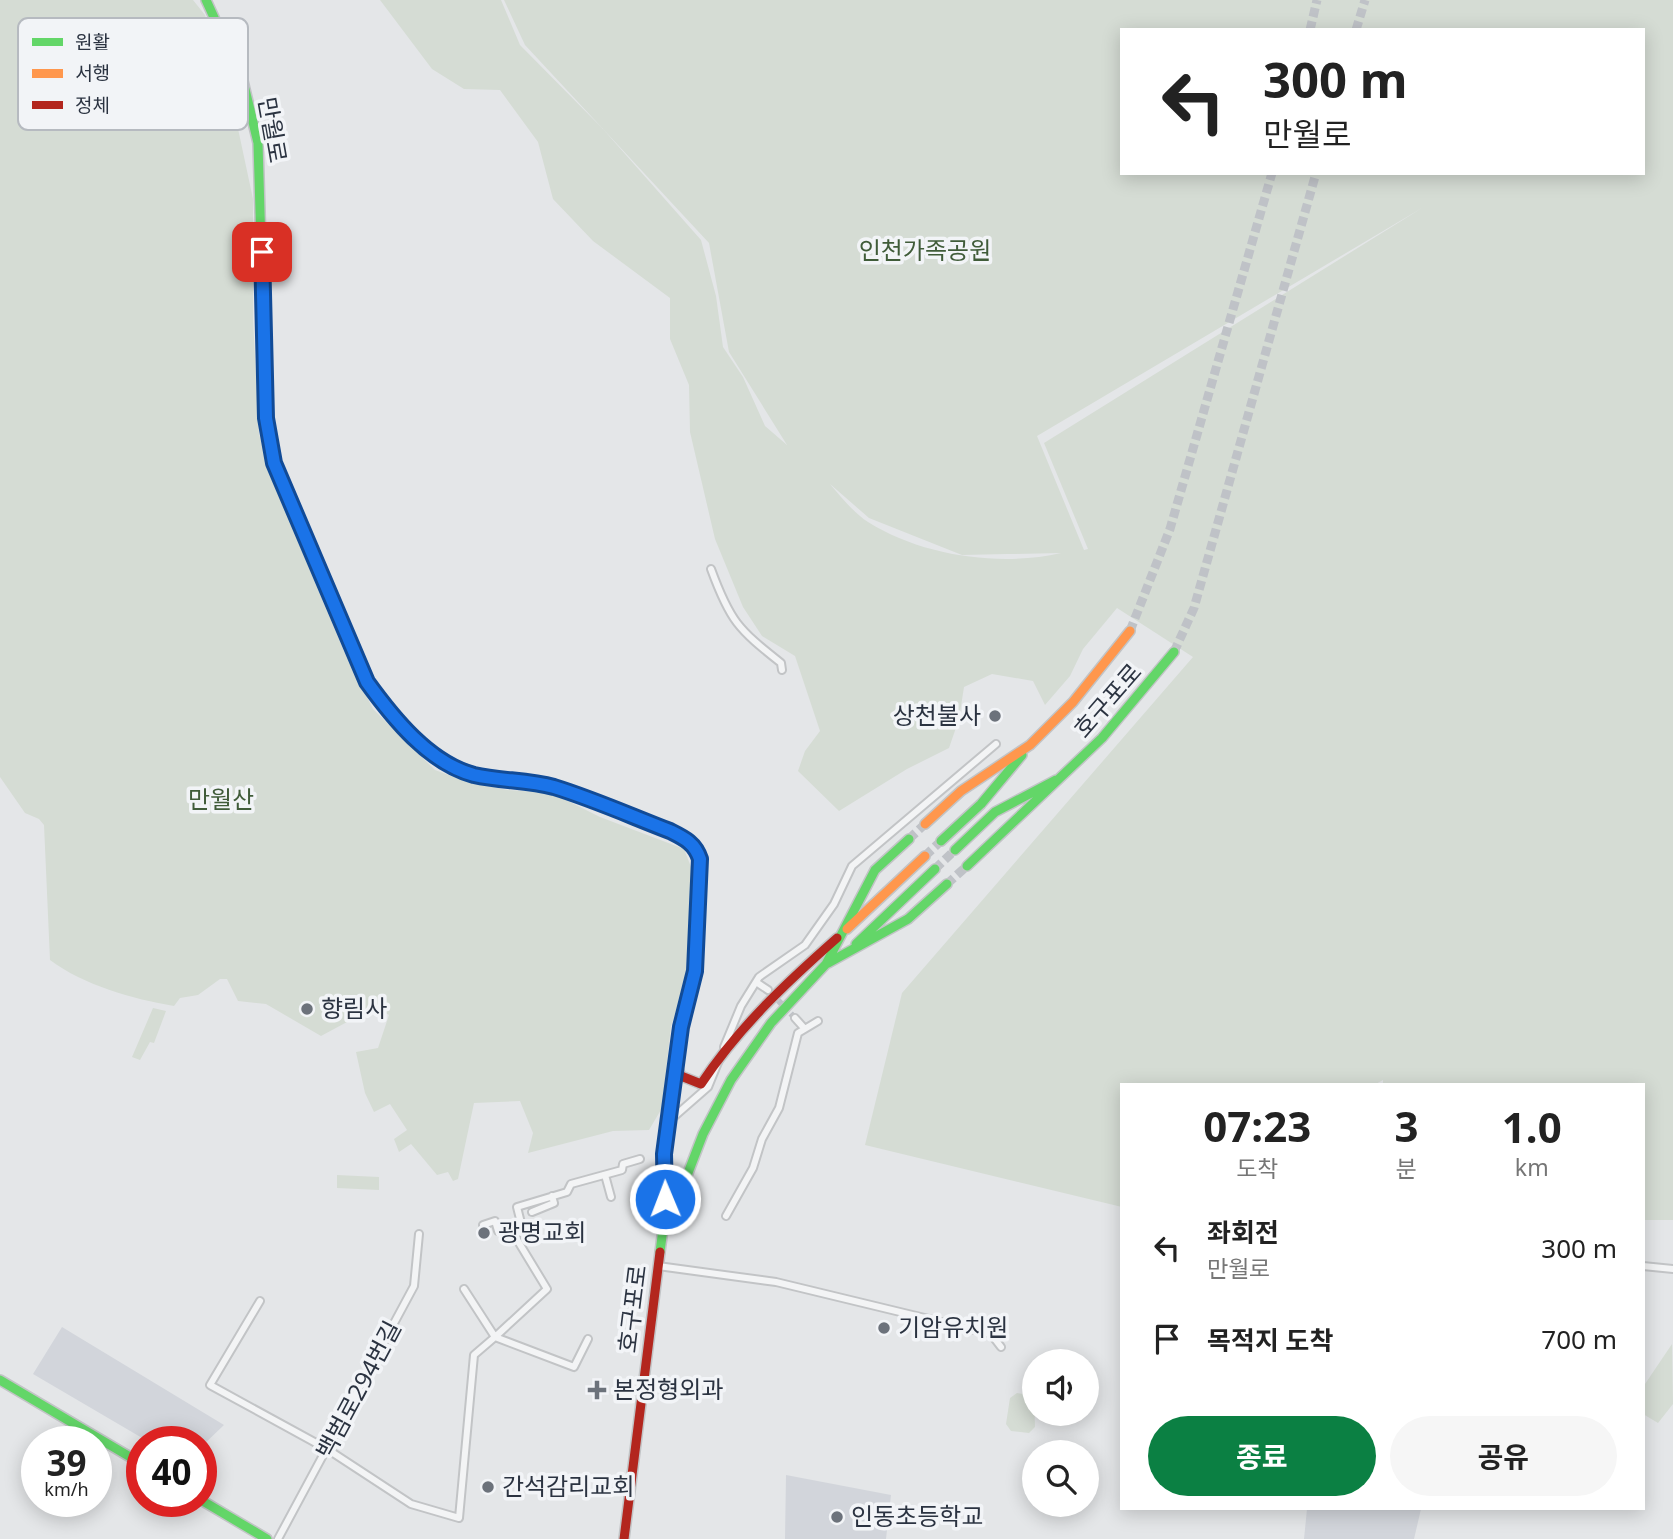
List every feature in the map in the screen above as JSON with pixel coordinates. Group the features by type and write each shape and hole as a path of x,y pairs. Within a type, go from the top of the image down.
{"main road":[{"name":"만월로","path":"206,0 216,18"},
{"name":"만월로","path":"248,102 258,143 266,418 274,463 367,682 382,703 428,750 452,766 493,779 554,787 670,831 694,846 700,859 695,971 676,1064 664,1154 665,1213"},
{"name":"호구포로","path":"941,841 981,804 1030,745 1073,702 1130,631"},
{"name":"호구포로","path":"967,866 1069,774 1147,689 1174,652"},
{"name":"호구포로","path":"925,824 961,791 1030,745"},
{"name":"호구포로","path":"955,850 996,812 1069,774"},
{"name":"호구포로","path":"624,1539 665,1213 688,1174 703,1134 731,1080 771,1023 826,964 875,870 909,839"},
{"name":"호구포로","path":"841,935 925,856"},
{"name":"호구포로","path":"847,952 935,869"},
{"name":"호구포로","path":"826,964 908,919 947,884"},
{"path":"676,1064 681,1076 701,1084 721,1053 774,994 841,935"},
{"path":"0,1380 126,1455"},
{"path":"217,1509 267,1539"}],"street":[{"path":"711,569 731,618 739,629 781,663 782,670"},
{"path":"668,1122 708,1087 741,1006 756,982 805,945 834,904 852,866 996,744"},
{"path":"756,982 768,990"},
{"path":"795,1018 804,1028"},
{"path":"726,1216 753,1168 762,1139 779,1108 794,1043 804,1028 818,1021"},
{"path":"483,1225 495,1221 498,1231 521,1223 517,1207 567,1192 571,1184 622,1170 623,1164 640,1159"},
{"path":"605,1175 611,1197"},
{"path":"532,1212 554,1203 552,1196"},
{"path":"260,1301 211,1385 327,1449 411,1504 459,1518 474,1355 547,1289 513,1233"},
{"name":"백범로294번길","path":"278,1539 414,1286 419,1234"},
{"path":"658,1266 776,1282 991,1334 1001,1347"},
{"path":"1645,1266 1673,1269"},
{"path":"464,1289 495,1337 575,1367 589,1339"}],"shaded area":[{"path":"62,1327 224,1425 217,1432 217,1426 126,1426 126,1429 33,1374"},
{"name":"인동초등학교","path":"786,1475 891,1495 886,1539 785,1539"},
{"path":"1307,1510 1421,1510 1414,1539 1304,1539"}],"green space":[{"name":"만월산","path":"0,0 193,0 206,18 18,18 18,130 238,130 253,199 253,320 259,434 270,475 343,649 373,709 435,770 462,780 507,790 552,793 600,817 684,849 693,872 685,984 671,1026 662,1108 649,1130 613,1131 528,1153 533,1133 520,1101 474,1103 458,1179 453,1181 448,1172 437,1175 411,1144 399,1152 394,1139 407,1130 390,1104 374,1112 365,1093 356,1052 378,1048 389,1015 375,1007 321,1036 266,1004 238,1001 227,979 220,979 198,995 180,998 174,1006 109,990 78,977 50,960 44,825 39,819 25,813 0,777"},
{"name":"인천가족공원","path":"380,0 501,0 520,45 603,129 701,240 716,296 723,347 743,377 765,426 787,445 729,352 709,243 525,45 504,0 1673,0 1673,1220 1645,1220 1645,1083 1383,1083 1383,1080 1378,1083 1120,1083 1120,1207 865,1145 902,993 1193,657 1117,608 1083,649 1070,676 1045,705 1033,681 992,674 964,687 959,719 949,748 907,769 839,811 798,771 805,751 820,731 795,656 762,636 743,607 715,539 690,432 689,385 670,339 670,298 593,241 553,199 538,142 500,90 464,89 432,69","holes":["1422,208 1044,443 1088,549 1084,550 1037,436","830,484 869,518 962,555 912,543 889,534 853,510","1061,553 1013,559 962,555"]},
{"path":"153,1008 166,1011 154,1043 150,1042 140,1060 132,1057"},
{"path":"337,1175 379,1177 379,1190 337,1188"},
{"path":"1672,1344 1673,1404 1658,1423 1645,1415 1645,1384"},
{"path":"1017,1393 1022,1394 1022,1426 1035,1426 1029,1433 1011,1431 1006,1424 1010,1398"}],"tunnel":[{"path":"1310,28 1317,0"},
{"path":"1357,28 1365,0"},
{"path":"1130,631 1170,529 1271,175"},
{"path":"1174,652 1194,608 1315,175"},
{"path":"909,839 925,824"},
{"path":"925,856 941,841"},
{"path":"935,869 955,850"},
{"path":"947,884 967,866"},
{"path":"772,994 795,1018"}],"traffic: fast":[{"path":"206,0 214,18"},
{"path":"248,102 258,143 266,418 279,476 354,652"},
{"path":"967,866 1102,738 1174,652"},
{"path":"941,841 981,804 1022,755"},
{"path":"512,780 554,787 670,831 688,841 700,859 695,971 681,1027 664,1154 665,1213"},
{"path":"955,850 995,812 1056,780"},
{"path":"660,1252 665,1213 688,1173 703,1134 731,1080 771,1023 826,964 875,870 909,839"},
{"path":"856,944 935,869"},
{"path":"828,963 908,919 947,884"},
{"path":"0,1380 126,1455"},
{"path":"217,1509 267,1539"}],"traffic: slow":[{"path":"925,824 961,791 1030,745 1073,702 1130,631"},
{"path":"847,929 925,856"}],"traffic: jam":[{"path":"354,652 380,701 396,722 415,740 458,767 512,780"},
{"path":"676,1064 681,1076 701,1084 731,1043 764,1006 837,938"},
{"path":"624,1539 660,1252"}],"place":[{"name":"상천불사","path":"995,716"},
{"name":"향림사","path":"307,1009"},
{"name":"광명교회","path":"484,1233"},
{"name":"기암유치원","path":"884,1328"},
{"name":"본정형외과","path":"597,1390"},
{"name":"간석감리교회","path":"488,1487"},
{"name":"인동초등학교","path":"837,1517"}],"route":[{"path":"262,252 266,418 274,463 367,682 382,703 428,750 452,766 493,779 554,787 670,831 685,838 697,851 700,859 695,971 693,990 681,1027 664,1154 665,1199"}]}
